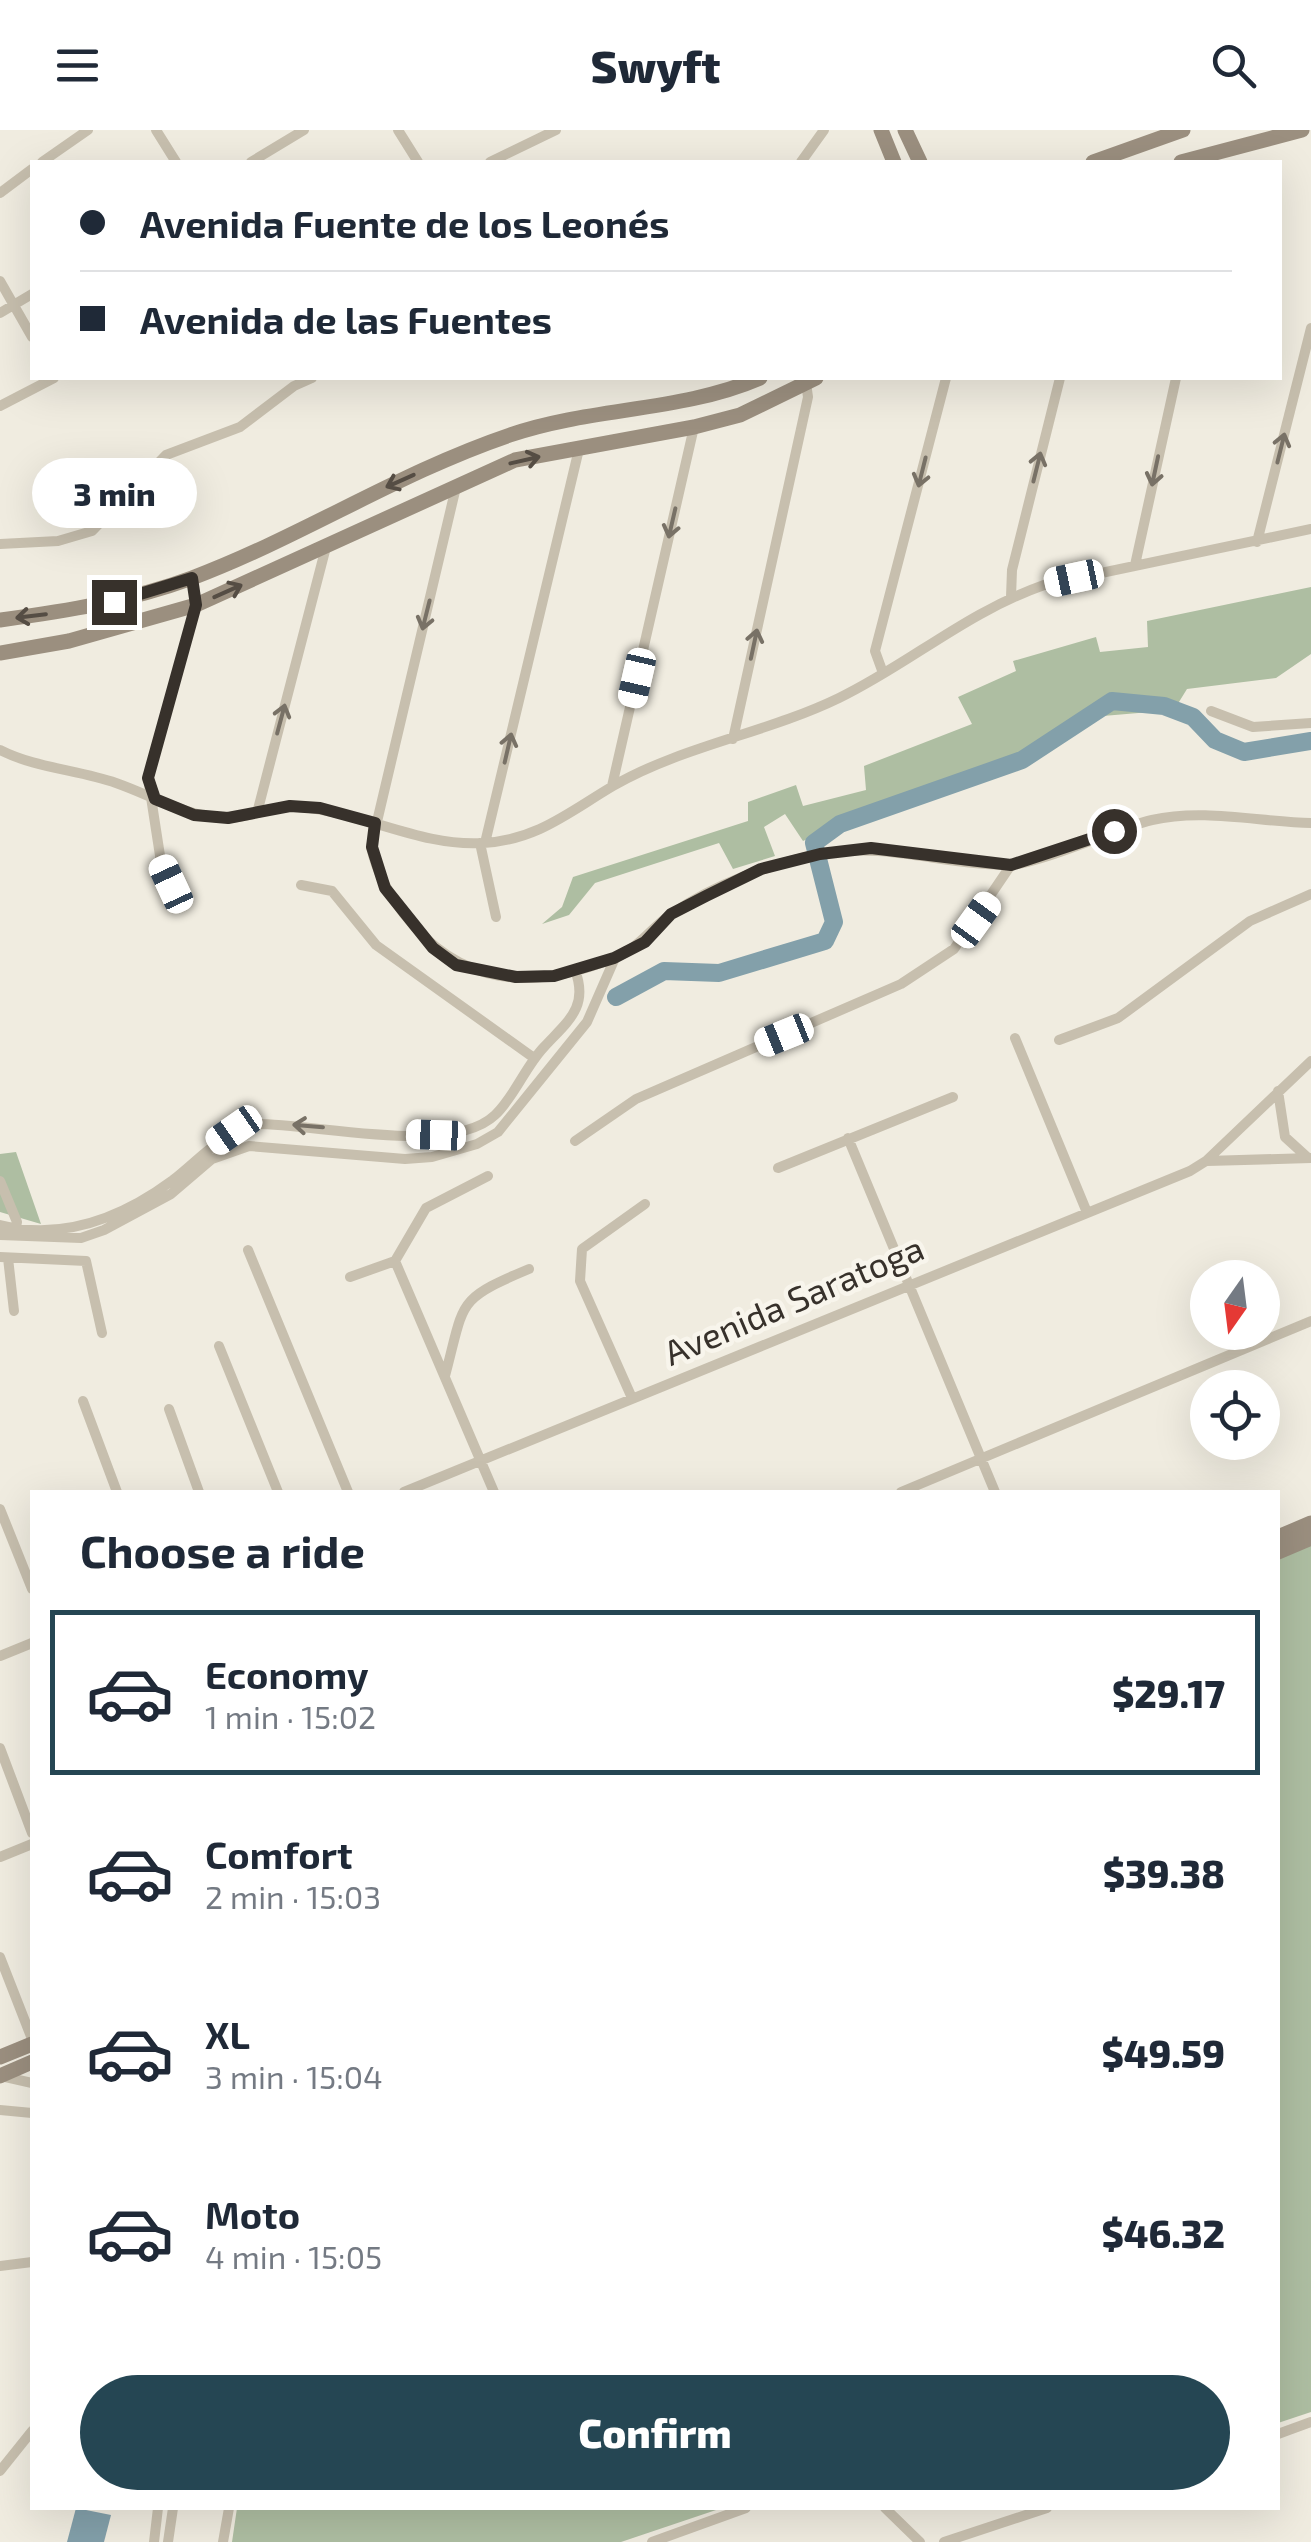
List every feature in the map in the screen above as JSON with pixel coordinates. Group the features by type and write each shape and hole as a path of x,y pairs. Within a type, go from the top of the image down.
{"main road":[{"path":"880,130 893,160"},
{"path":"905,130 919,160"},
{"path":"1099,160 1183,130"},
{"path":"1195,160 1224,156 1302,130"},
{"path":"0,620 94,607 192,578 495,440 556,422 716,393 754,380"},
{"path":"0,653 69,641 196,605 515,460 694,428 740,415 811,380"},
{"path":"653,406 650,426 662,434"},
{"path":"632,408 642,419 638,438"},
{"path":"1280,1536 1311,1523"},
{"path":"1280,1551 1311,1538"},
{"path":"0,2057 30,2042"},
{"path":"0,2076 30,2063"}],"street":[{"path":"45,160 88,130"},
{"path":"156,130 174,160"},
{"path":"254,160 304,130"},
{"path":"398,130 417,160"},
{"path":"494,160 556,130"},
{"path":"803,160 824,130"},
{"path":"0,192 30,170"},
{"path":"0,281 30,333"},
{"path":"0,313 30,295"},
{"path":"1257,542 1311,328"},
{"path":"0,406 50,380"},
{"path":"0,544 58,542 92,531 166,455 240,428 308,380"},
{"path":"733,739 811,380"},
{"path":"883,673 875,651 945,380"},
{"path":"1010,597 1012,570 1060,380"},
{"path":"1135,565 1176,380"},
{"path":"612,786 694,428"},
{"path":"496,918 482,843 578,450"},
{"path":"456,486 372,847 385,888 433,948 456,965 516,977 554,976 575,970 614,958 645,942 671,914 761,869 816,855 871,848 1011,865 1156,818 1198,816 1311,823"},
{"path":"4,754 118,784 194,815 228,818 290,806 320,808 444,842 482,843 544,829 612,786 800,716 883,673 954,626 1010,597 1135,565 1311,529"},
{"path":"257,813 326,547"},
{"path":"184,899 161,862 155,799 148,778 196,605 192,578"},
{"path":"1211,711 1253,728 1311,723"},
{"path":"575,1141 636,1099 901,984 954,949 1011,865"},
{"path":"301,885 332,891 376,945 534,1058"},
{"path":"1058,1040 1118,1018 1250,921 1311,894"},
{"path":"0,1225 15,1234 81,1238 171,1194 212,1159 231,1150 268,1146 364,1158 432,1158 478,1144 498,1132 587,1022 614,958"},
{"path":"0,1235 77,1228 102,1221 172,1181 234,1130 286,1124 436,1135 464,1132 494,1116 534,1058 581,1003 575,970"},
{"path":"1016,1038 1086,1210"},
{"path":"1206,1161 1311,1061"},
{"path":"521,1077 535,1089"},
{"path":"1278,1091 1285,1137 1309,1158"},
{"path":"778,1168 953,1097"},
{"path":"364,1131 364,1158"},
{"path":"848,1138 994,1490"},
{"path":"1206,1161 1309,1158"},
{"name":"Avenida Saratoga","path":"409,1490 1206,1161"},
{"path":"350,1277 396,1261 426,1208 488,1176"},
{"path":"0,1181 17,1222 15,1234"},
{"path":"632,1398 580,1281 582,1249 645,1204"},
{"path":"248,1250 347,1490"},
{"path":"14,1311 4,1258 86,1261 102,1333"},
{"path":"396,1261 493,1490"},
{"path":"445,1377 464,1308 477,1291 530,1269"},
{"path":"906,1490 1311,1321"},
{"path":"218,1346 277,1490"},
{"path":"83,1401 116,1490"},
{"path":"169,1409 197,1490"},
{"path":"0,1509 30,1584"},
{"path":"0,1656 30,1644"},
{"path":"0,1748 30,1828"},
{"path":"0,1858 30,1845"},
{"path":"0,1957 30,2036"},
{"path":"0,2076 30,2083"},
{"path":"0,2110 30,2113"},
{"path":"0,2266 30,2262"},
{"path":"1280,2433 1311,2422"},
{"path":"0,2471 30,2434"},
{"path":"154,2542 158,2510"},
{"path":"168,2542 173,2510"},
{"path":"223,2542 228,2510"},
{"path":"652,2542 740,2510"},
{"path":"887,2510 920,2542"},
{"path":"944,2542 1042,2510"}],"green space":[{"path":"1311,587 1311,654 1276,678 1187,689 1174,710 1091,717 1022,763 871,810 803,841 785,814 764,827 775,856 733,869 719,843 595,883 569,915 542,924 562,907 573,877 748,821 748,802 796,785 803,806 866,790 864,766 972,724 958,697 1016,671 1013,661 1096,637 1100,652 1148,647 1147,621"},
{"path":"16,1152 41,1224 0,1212 0,1154"},
{"path":"1311,1545 1311,2412 1280,2422 1280,1558"},
{"path":"237,2510 716,2510 621,2542 232,2542"}],"water":[{"path":"75,2510 111,2515 104,2542 67,2542"}],"waterway":[{"path":"616,997 664,971 719,973 825,941 834,922 814,843 840,824 1022,760 1112,701 1164,706 1193,717 1215,740 1244,752 1311,741"}],"route":[{"path":"114,602 192,578 196,605 148,778 155,799 194,815 228,818 290,806 320,808 375,823 372,847 376,870 385,888 433,948 456,965 479,971 516,977 554,976 614,958 645,942 671,914 706,896 761,869 820,854 871,848 1011,865 1114,831"}]}
